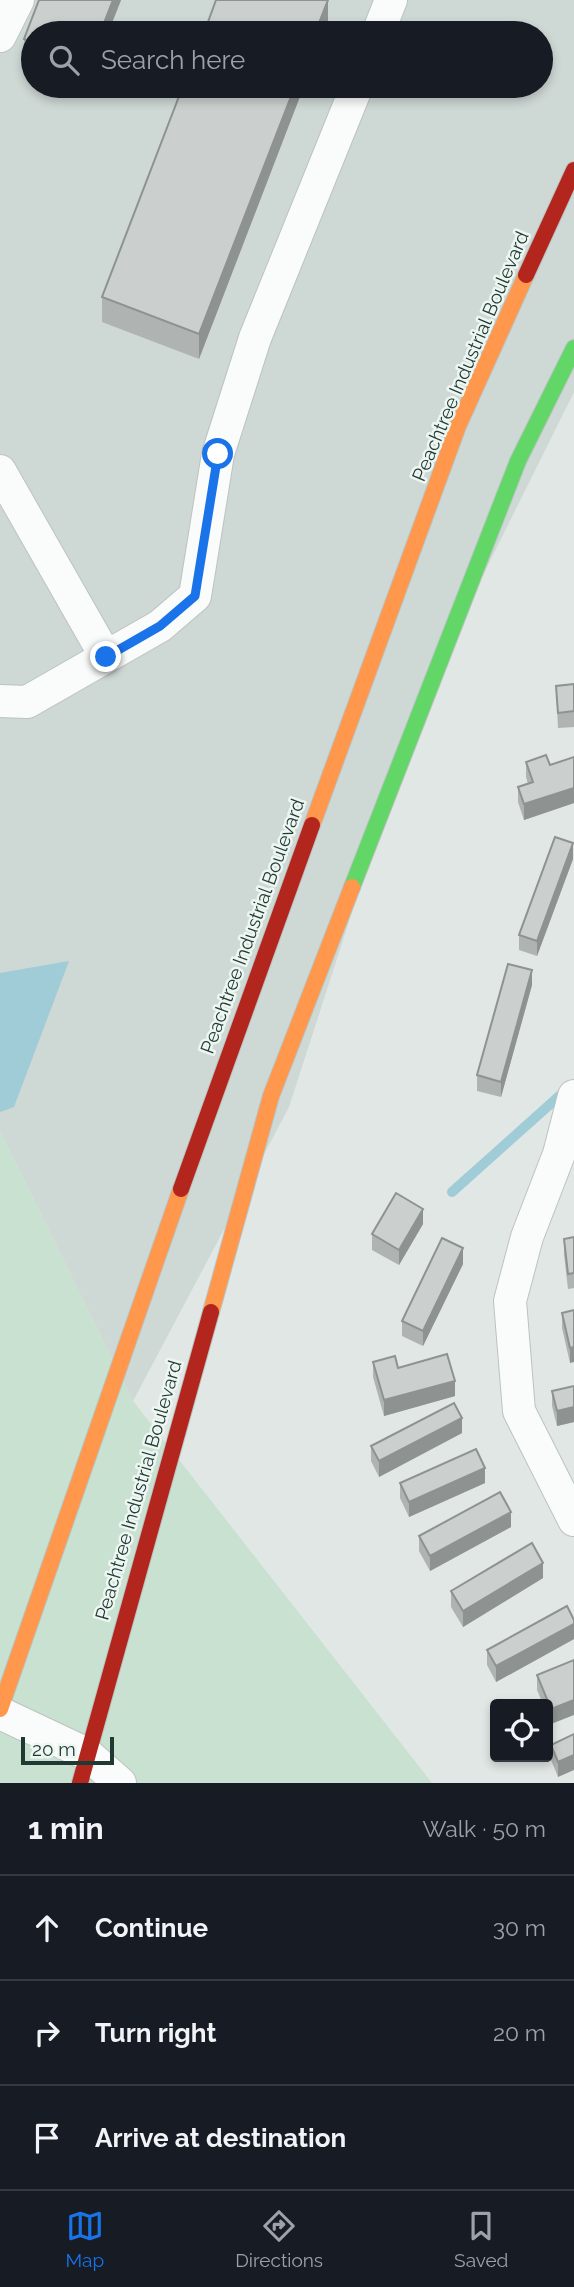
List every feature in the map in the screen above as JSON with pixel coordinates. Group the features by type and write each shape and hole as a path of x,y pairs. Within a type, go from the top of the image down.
{"main road":[{"name":"Peachtree Industrial Boulevard","path":"0,1711 228,1053 453,439 574,170"},
{"name":"Peachtree Industrial Boulevard","path":"83,1769 271,1096 518,461 574,348"}],"street":[{"path":"0,36 18,0"},
{"path":"383,21 391,0"},
{"path":"0,701 27,702 160,626 195,596 218,454 256,338 352,98"},
{"path":"0,471 106,657"},
{"path":"574,1096 559,1154 527,1237 510,1301 519,1411 574,1520"},
{"path":"0,1711 83,1769 120,1783"}],"shaded area":[{"path":"0,0 574,0 574,392 420,702 289,1107 133,1401 0,1131"}],"green space":[{"path":"0,1131 133,1401 432,1783 0,1783"}],"water":[{"path":"69,961 14,1107 0,1112 0,973"}],"building":[{"path":"39,0 113,0 105,21 31,21"},
{"path":"216,0 328,0 320,21 208,21"},
{"path":"178,98 290,98 199,334 102,297"},
{"path":"574,684 574,711 558,713 556,686"},
{"path":"546,755 550,765 574,757 574,788 524,804 518,787 533,782 526,762"},
{"path":"555,837 573,843 537,941 519,935"},
{"path":"508,964 532,970 501,1082 477,1075"},
{"path":"396,1193 423,1209 399,1250 372,1234"},
{"path":"574,1237 574,1273 568,1274 564,1239"},
{"path":"442,1238 463,1248 423,1331 402,1321"},
{"path":"574,1310 574,1347 570,1348 562,1313"},
{"path":"447,1354 455,1381 384,1400 373,1362 395,1356 398,1368"},
{"path":"574,1386 574,1407 557,1411 552,1391"},
{"path":"454,1403 462,1418 379,1461 371,1446"},
{"path":"476,1449 485,1468 409,1502 400,1483"},
{"path":"500,1492 511,1512 430,1556 419,1536"},
{"path":"532,1543 543,1563 463,1611 451,1591"},
{"path":"567,1606 574,1624 496,1666 487,1650"},
{"path":"574,1660 574,1700 553,1708 553,1699 547,1699 537,1675"},
{"path":"574,1734 574,1755 558,1762 553,1744"}],"waterway":[{"path":"452,1192 566,1090"}],"traffic: fast":[{"path":"352,887 518,461 574,348"}],"traffic: slow":[{"path":"312,825 458,426 526,275"},
{"path":"211,1312 271,1096 352,887"},
{"path":"0,1709 181,1189"}],"traffic: jam":[{"path":"526,275 574,170"},
{"path":"181,1189 312,825"},
{"path":"80,1783 211,1312"}],"route":[{"path":"106,657 160,626 195,596 218,454"}]}
